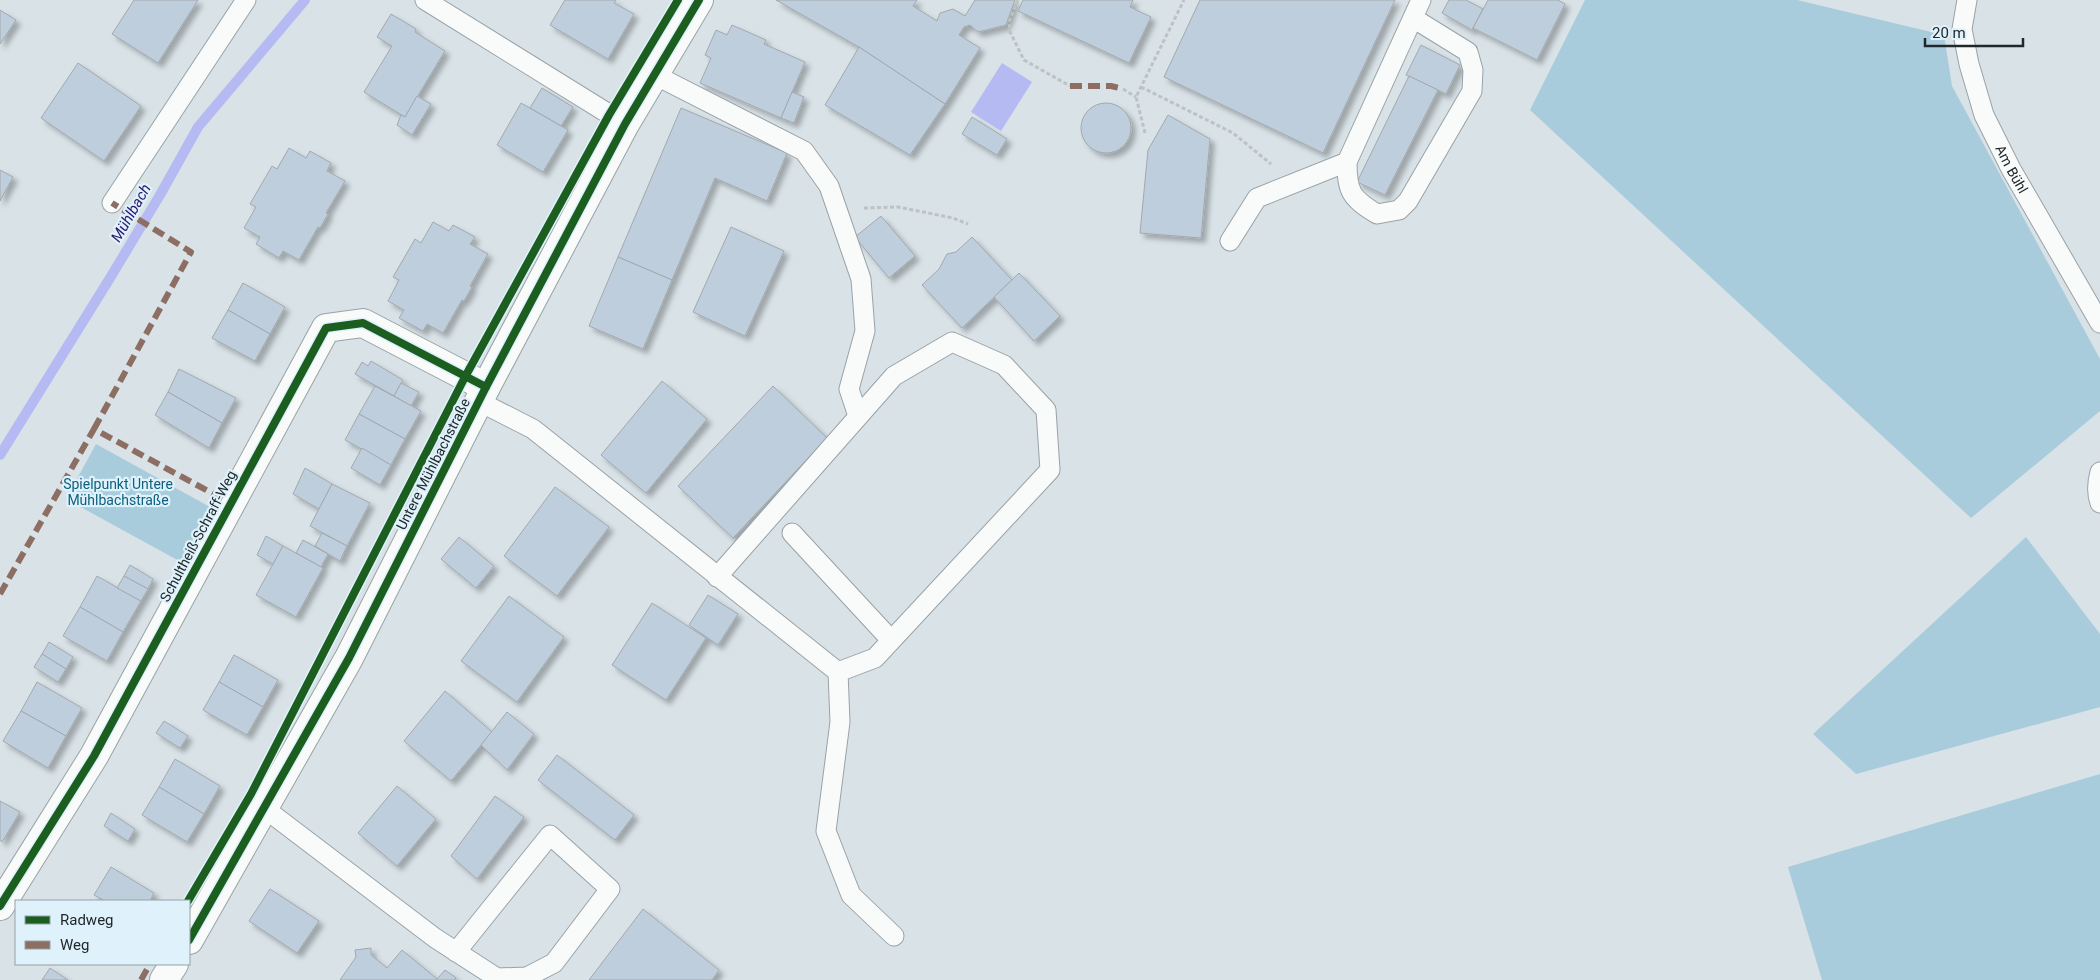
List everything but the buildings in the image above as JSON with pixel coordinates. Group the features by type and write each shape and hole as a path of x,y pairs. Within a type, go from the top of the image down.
{"main road":[{"name":"Untere Mühlbachstraße","path":"190,938 349,658 482,394 625,124 653,74 699,0"},
{"name":"Schultheiß-Schraff-Weg","path":"0,906 94,756 326,328 363,323 482,394"},
{"path":"164,980 173,965"}],"lane":[{"path":"112,202 246,0"},
{"path":"425,0 625,124"},
{"path":"1413,18 1468,52 1473,70 1472,91 1408,201 1399,210 1377,214 1361,204 1347,184 1347,162 1421,0"},
{"name":"Am Bühl","path":"1967,0 1962,29 1969,64 1984,115 2012,169 2100,323"},
{"path":"653,74 804,151 829,186 861,278 866,331 850,388 858,416"},
{"path":"1230,241 1257,198 1347,162"},
{"path":"717,577 894,376 952,342 1004,366 1046,410 1050,470 875,658 838,672"},
{"path":"482,394 532,429 838,672 840,722 826,831 851,895 894,936"},
{"path":"2100,472 2097,482 2100,503"},
{"path":"792,533 891,640"},
{"path":"264,808 456,952 497,978 527,977 554,963 610,889 550,835 456,952"}],"path":[{"path":"1018,0 1009,22 1010,32 1024,60 1070,86"},
{"path":"1145,133 1136,97 1184,0"},
{"path":"1141,87 1234,133 1294,183"},
{"path":"1123,89 1136,97"},
{"path":"836,208 898,207 953,218 968,224"}],"green space":[{"path":"1585,0 1797,0 1944,35 1952,86 2100,359 2100,411 1971,518 1530,110"},
{"name":"Spielpunkt Untere Mühlbachstraße","path":"96,444 210,507 181,562 66,499"},
{"path":"2026,537 2100,634 2100,707 1856,774 1813,734"},
{"path":"2100,774 2100,980 1822,980 1788,867"}],"water":[{"path":"1002,63 1032,82 1001,131 971,112"}],"waterway":[{"name":"Mühlbach","path":"0,455 110,278 198,127 305,0"}],"marked path":[{"path":"1070,86 1111,86 1123,89"},
{"path":"94,429 191,252 112,203"},
{"path":"0,594 94,429 230,503"},
{"path":"141,980 149,965"}],"cycle path":[{"path":"189,900 251,794 465,377 609,115 678,0"},
{"path":"190,938 349,658 486,387 625,124 699,0"},
{"path":"0,906 94,756 326,328 363,323 486,387"}]}
